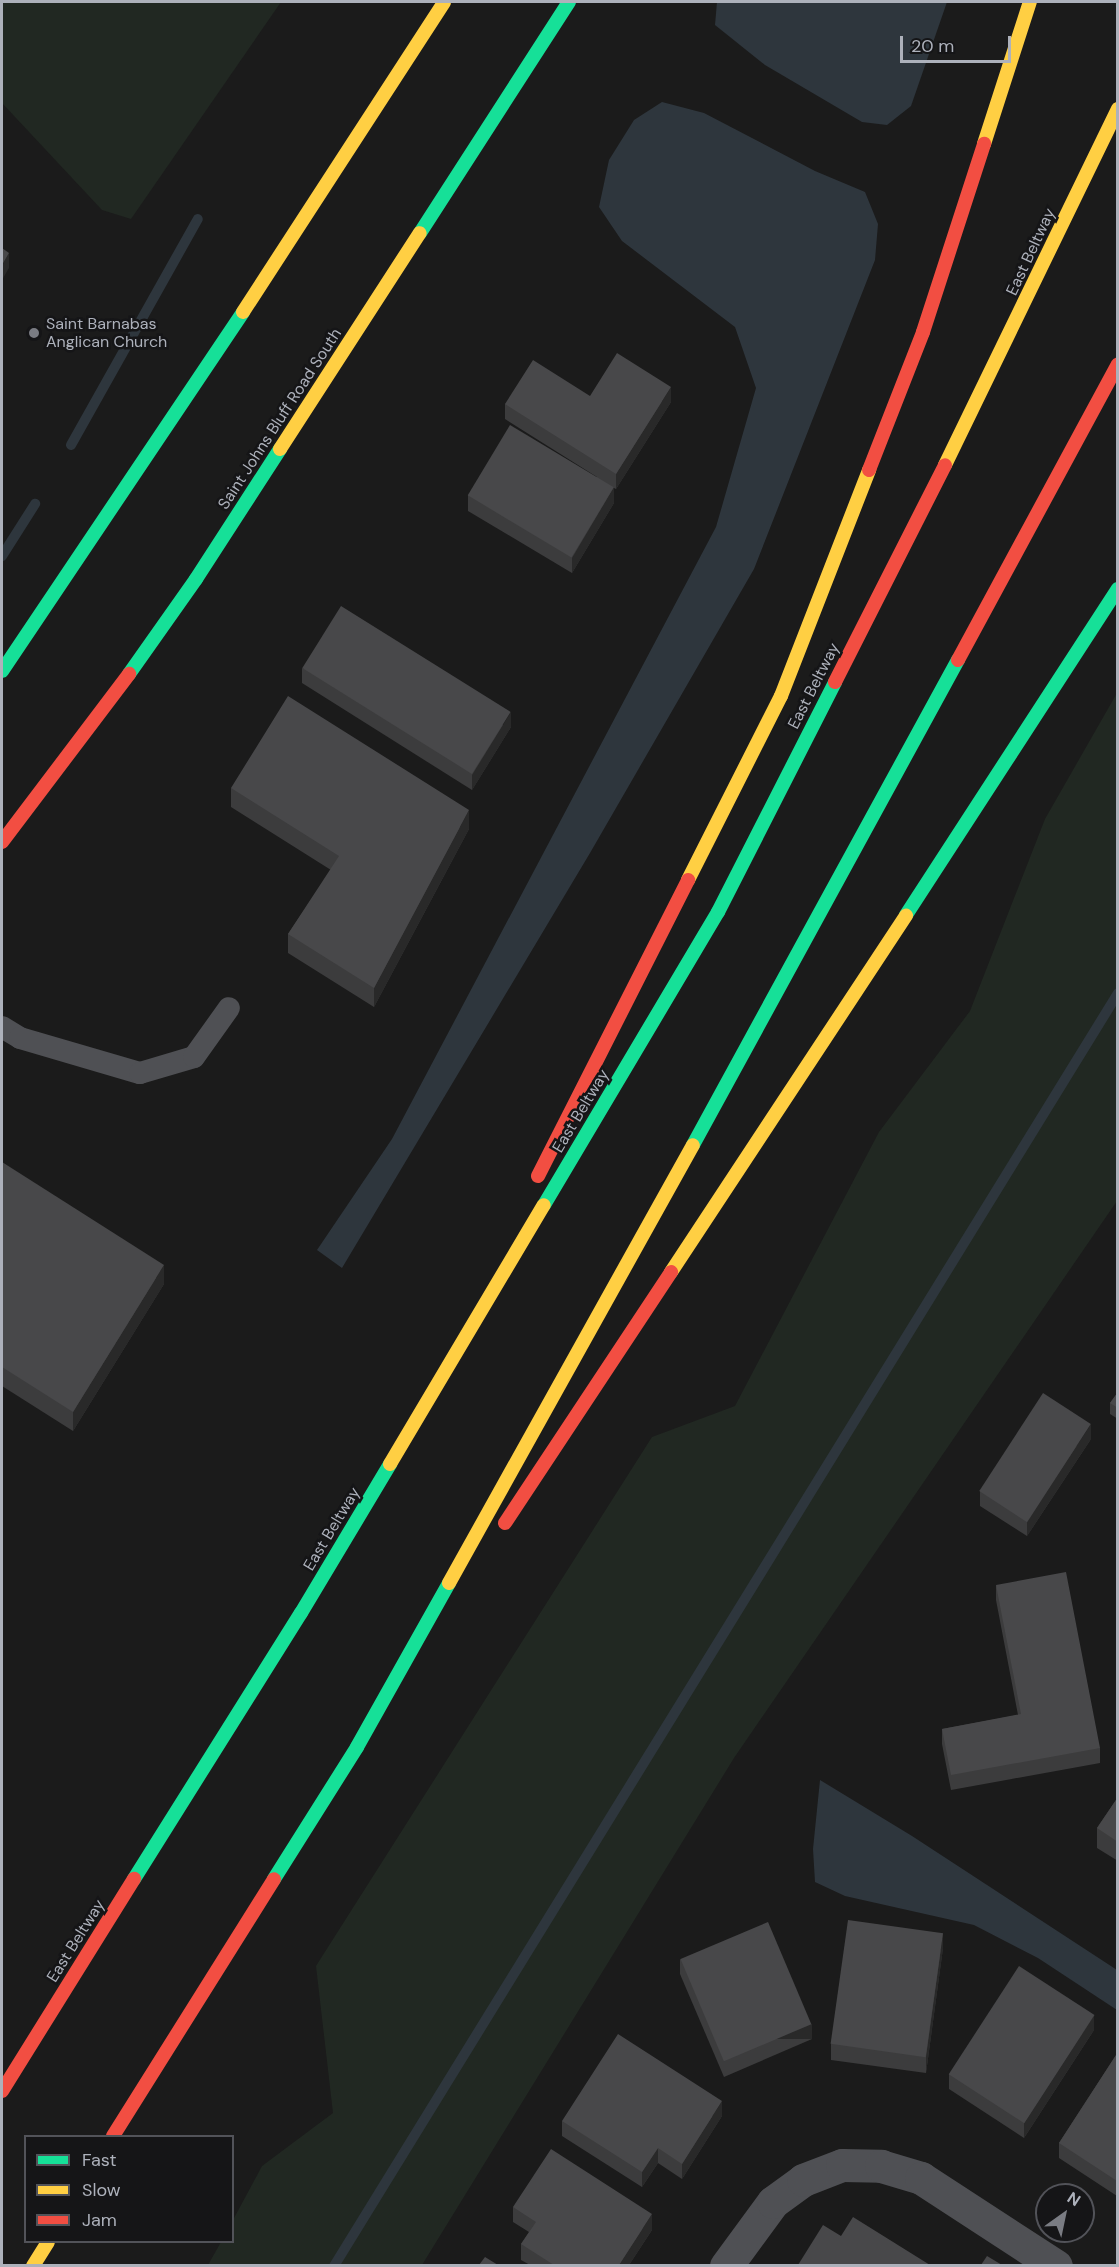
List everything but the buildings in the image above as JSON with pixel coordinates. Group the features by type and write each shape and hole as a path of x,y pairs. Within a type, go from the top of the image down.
{"main road":[{"path":"2,671 177,414 444,2"},
{"name":"Saint Johns Bluff Road South","path":"2,842 97,719 196,579 569,2"},
{"path":"533,1185 781,696 922,332 1029,2"},
{"name":"East Beltway","path":"2,2091 295,1623 718,912 993,370 1118,109"},
{"path":"357,1747 773,1002 1118,364"},
{"path":"495,1537 1050,697 1118,589"},
{"path":"404,1440 501,1249"},
{"path":"115,2135 357,1747 469,1577"},
{"path":"33,2265 47,2243"}],"street":[{"path":"726,2265 773,2202 803,2180 842,2165 881,2166 921,2178 1056,2265"}],"lane":[{"path":"2,1027 20,1038 140,1074 194,1057 229,1008"}],"shaded area":[{"path":"2,2 281,2 131,219 102,210 2,103"},
{"path":"717,2 947,2 911,106 887,125 862,122 765,65 715,25"},
{"path":"662,102 704,113 815,171 865,192 878,224 875,260 754,569 590,853 342,1268 317,1250 392,1139 716,527 756,388 735,327 622,241 599,207 609,160 634,120"},
{"path":"1117,693 1117,1201 734,1758 422,2265 208,2265 220,2243 234,2243 234,2218 262,2166 333,2113 316,1966 652,1437 735,1406 879,1132 970,1011 1045,819"},
{"path":"820,1780 912,1836 1117,1970 1117,2010 1038,1958 974,1925 845,1896 815,1882 813,1849"}],"waterway":[{"path":"71,445 198,219"},
{"path":"2,556 35,504"},
{"path":"334,2266 1118,993"}],"traffic: fast":[{"path":"420,233 569,2"},
{"path":"2,671 243,312"},
{"path":"129,674 196,579 280,449"},
{"path":"906,915 1118,589"},
{"path":"693,1145 958,660"},
{"path":"544,1205 718,912 835,682"},
{"path":"134,1879 301,1613 390,1464"},
{"path":"274,1879 357,1747 449,1583"}],"traffic: slow":[{"path":"243,312 444,2"},
{"path":"984,144 1030,2"},
{"path":"945,465 1118,109"},
{"path":"280,449 420,233"},
{"path":"688,880 781,696 869,470"},
{"path":"671,1272 906,915"},
{"path":"449,1583 693,1145"},
{"path":"390,1464 544,1205"},
{"path":"33,2266 47,2243"}],"traffic: jam":[{"path":"869,470 923,332 984,144"},
{"path":"958,660 1118,364"},
{"path":"835,682 945,465"},
{"path":"2,842 129,674"},
{"path":"538,1176 688,880"},
{"path":"505,1523 671,1272"},
{"path":"2,2091 134,1879"},
{"path":"114,2135 274,1879"}],"place":[{"name":"Saint Barnabas Anglican Church","path":"34,333"}]}
